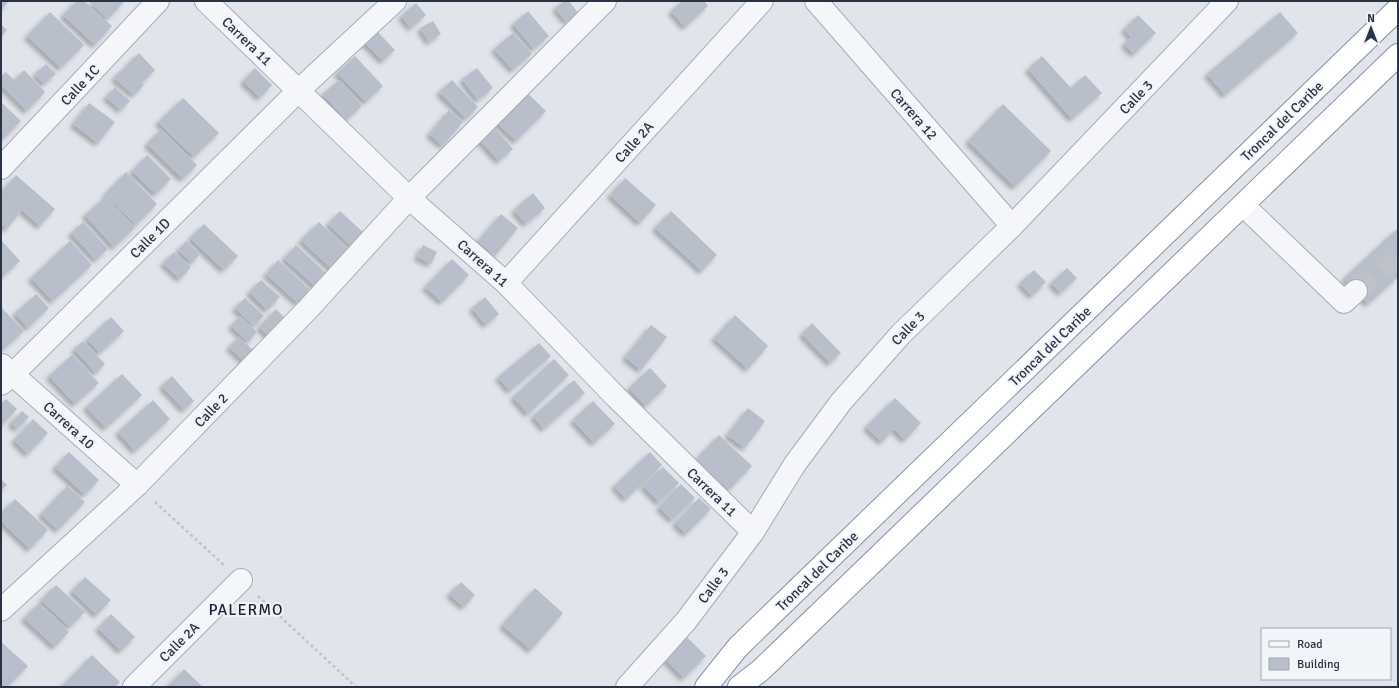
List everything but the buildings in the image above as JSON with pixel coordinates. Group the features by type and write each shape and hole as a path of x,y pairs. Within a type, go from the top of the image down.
{"highway":[{"name":"Troncal del Caribe","path":"706,687 738,647 1398,9"},
{"path":"739,687 761,670 1398,55"}],"street":[{"name":"Calle 1C","path":"1,168 158,1"},
{"name":"Carrera 11","path":"206,1 409,198 506,283 615,396 753,532"},
{"name":"Calle 1D","path":"5,375 298,91 395,1"},
{"name":"Calle 2","path":"1,610 137,485 309,308 409,198 605,1"},
{"name":"Calle 2A","path":"506,283 762,1"},
{"name":"Carrera 12","path":"816,1 1012,226"},
{"name":"Calle 3","path":"628,687 686,621 753,532 795,464 841,402 901,334 1012,226 1227,1"},
{"path":"1243,205 1344,302 1356,291"},
{"name":"Carrera 10","path":"5,375 137,485"},
{"name":"Calle 2A","path":"134,687 241,580"}],"tunnel":[{"path":"1356,291 1398,253"}],"district":[{"name":"PALERMO","path":"246,609"}]}
